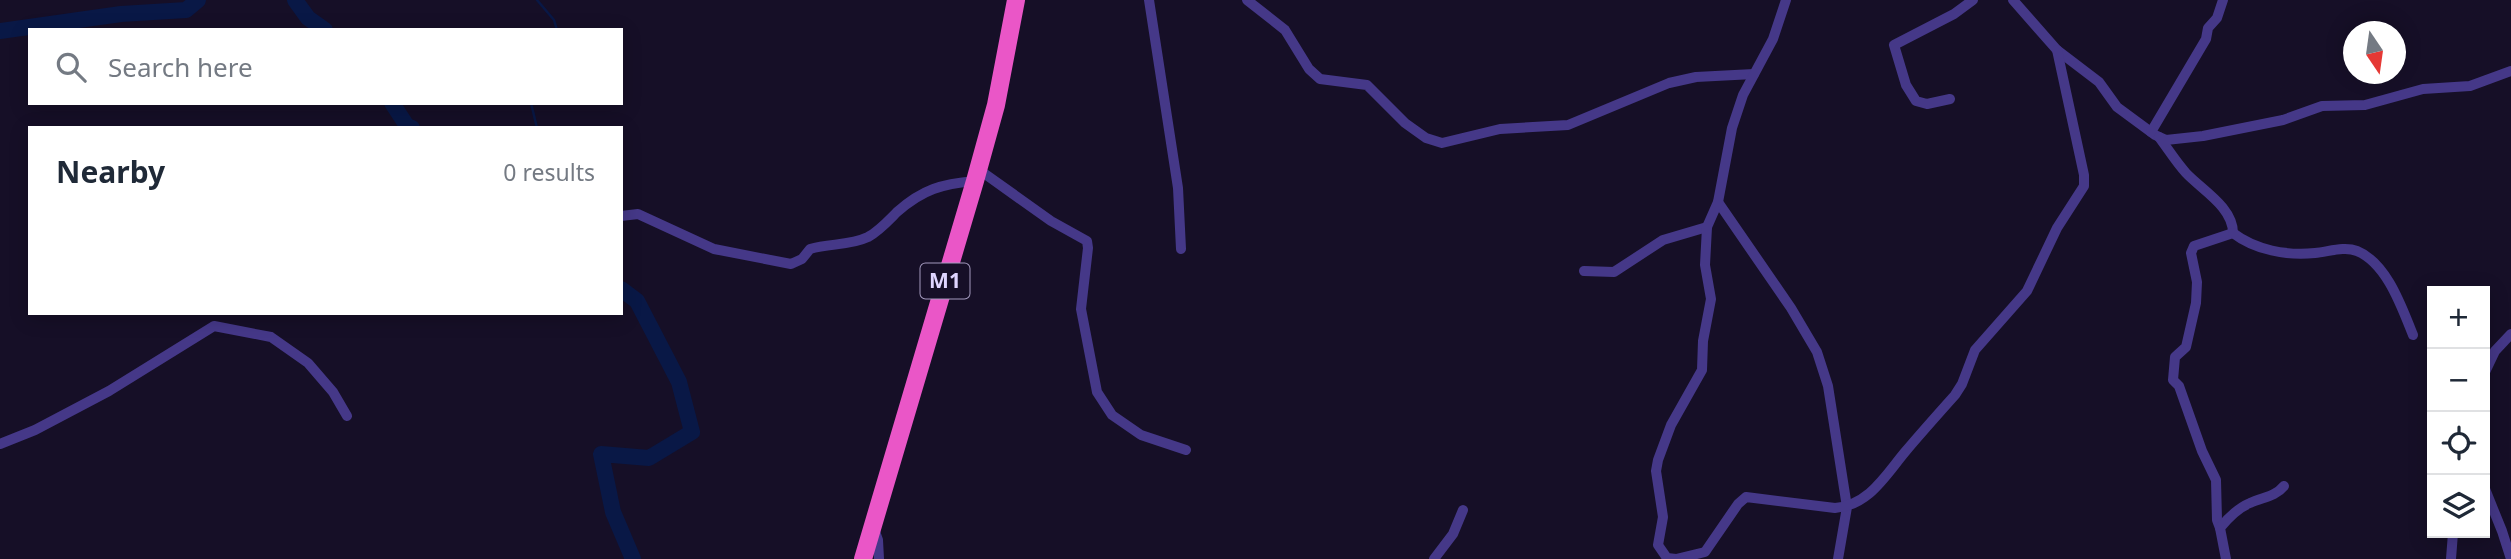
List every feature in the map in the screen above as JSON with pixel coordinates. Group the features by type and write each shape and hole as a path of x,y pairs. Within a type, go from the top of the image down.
{"highway":[{"name":"M1","path":"863,559 996,105 1016,0"}],"street":[{"path":"1149,0 1178,187 1181,249"},
{"path":"1247,0 1285,30 1309,69 1320,79 1367,85 1405,122 1426,138 1442,143 1500,130 1568,125 1669,83 1696,77 1754,74"},
{"path":"1786,0 1773,39 1754,74 1732,128 1718,202 1707,227 1705,265 1711,299 1703,341 1702,370 1671,425 1656,471 1663,517 1658,545 1667,558 1676,559 1705,552 1738,504 1746,497 1835,508 1847,507 1880,484 1955,395 1975,350 2027,291 2057,228 2084,186 2084,175 2057,50"},
{"path":"1950,99 1927,104 1916,101 1906,85 1894,45 1954,14 1973,0"},
{"path":"2013,0 2057,50 2099,82 2117,107 2155,134 2172,140 2283,120 2322,106 2365,105 2423,89 2470,86 2511,71"},
{"path":"2155,134 2206,38 2208,28 2217,18 2223,0"},
{"path":"2155,134 2184,172 2221,206 2233,224 2233,233"},
{"path":"623,216 638,214 714,249 791,264 802,259 810,248 841,245 874,234 906,204 927,190 976,175 1087,241 1081,309 1097,392 1112,415 1141,435 1186,450"},
{"path":"1718,202 1818,352 1828,386 1847,507 1838,559"},
{"path":"1584,271 1614,272 1663,240 1707,227"},
{"path":"2233,233 2245,242 2264,249 2296,253 2340,249 2358,251 2381,270 2390,282 2413,335"},
{"path":"2227,559 2217,520 2216,480 2202,451 2179,386 2173,380 2173,371 2175,357 2186,347 2196,303 2197,282 2191,253 2194,246 2233,233"},
{"path":"0,444 35,430 96,397 214,326 271,337 308,363 333,392 347,416"},
{"path":"2490,362 2495,351 2511,334"},
{"path":"2220,528 2230,516 2249,503 2278,494 2284,486"},
{"path":"2490,501 2511,559"},
{"path":"1434,559 1454,534 1463,510"},
{"path":"872,523 878,540 879,559"},
{"path":"2451,559 2453,538"}],"waterway":[{"path":"0,31 121,14 186,10 198,0"},
{"path":"295,0 308,18 322,28"},
{"path":"537,0 554,20 556,28"},
{"path":"393,105 407,126"},
{"path":"531,105 537,126"},
{"path":"623,290 637,301 679,382 692,432 649,458 601,454 613,512 633,559"}]}
